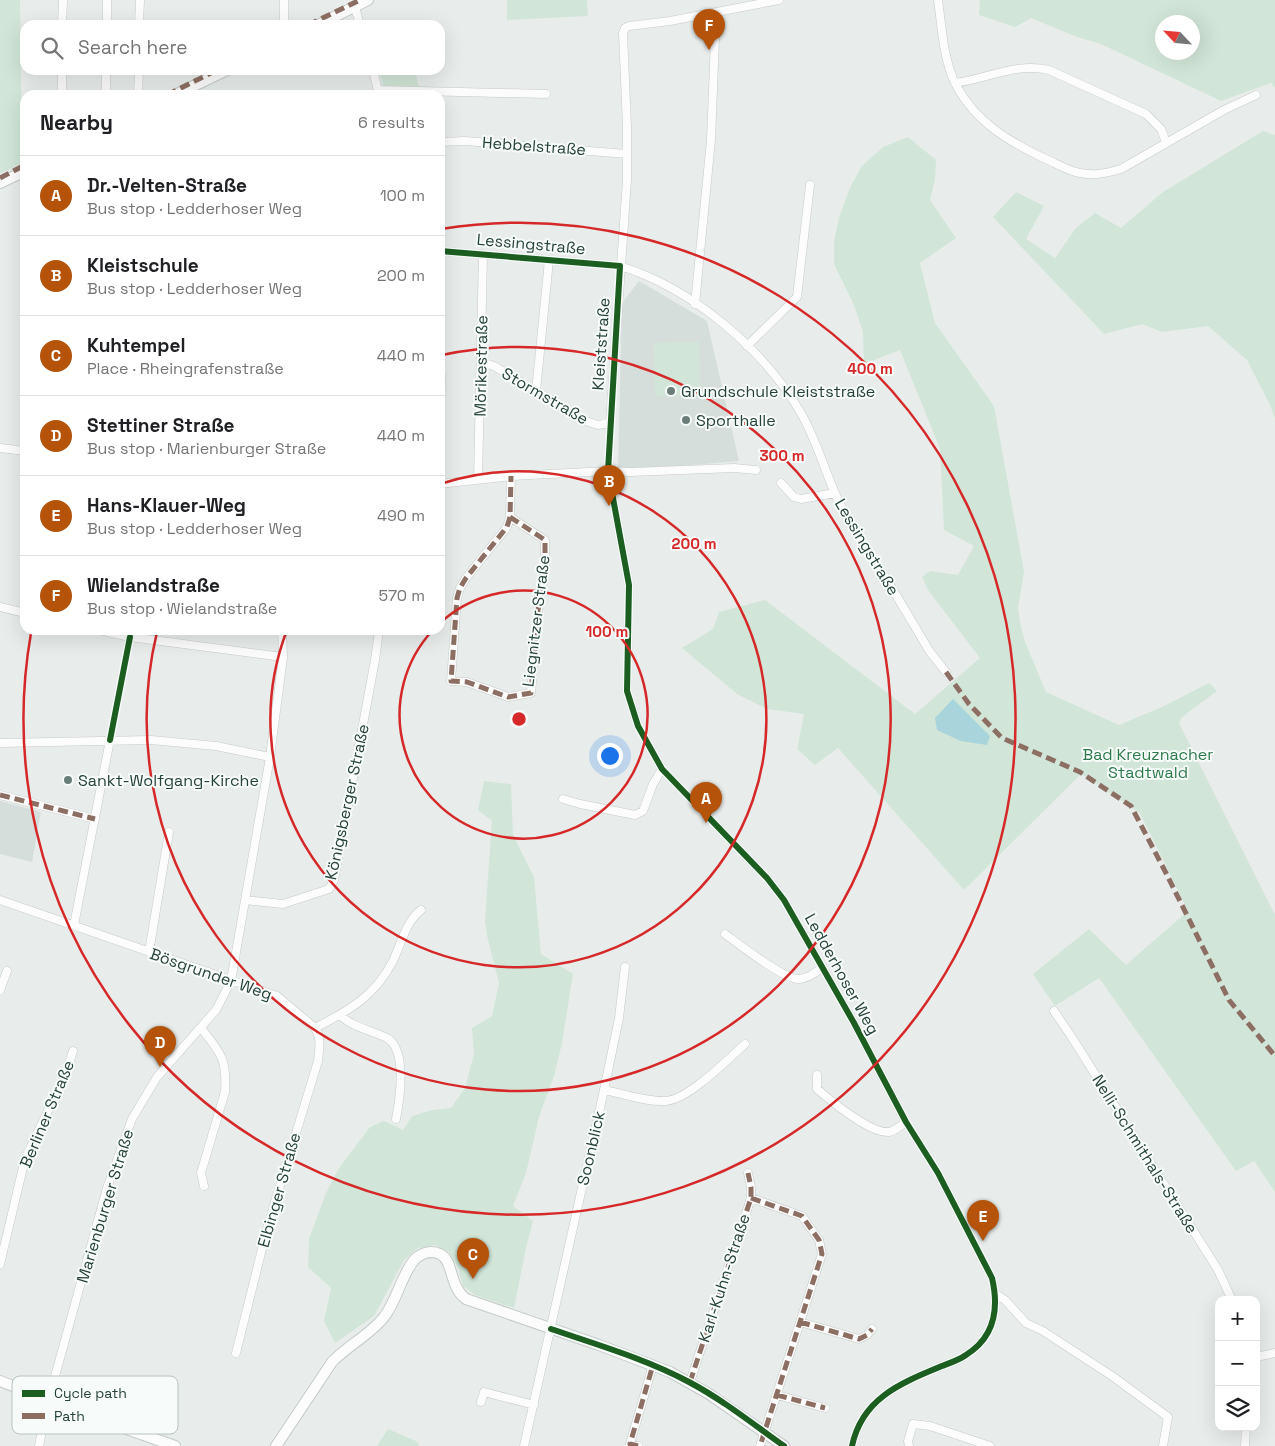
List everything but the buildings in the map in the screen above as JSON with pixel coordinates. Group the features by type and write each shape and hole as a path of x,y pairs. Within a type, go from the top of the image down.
{"street":[{"path":"62,20 63,0"},
{"path":"107,0 107,20"},
{"path":"139,20 140,0"},
{"path":"284,0 284,20"},
{"path":"328,20 368,0"},
{"path":"695,304 710,140 716,13 779,0"},
{"path":"938,0 946,56 955,83 973,112 999,134 1073,171 1094,174 1112,172 1137,160 1224,110 1256,95"},
{"path":"355,7 359,20"},
{"name":"Kleiststraße","path":"610,423 628,154 622,37 625,28 634,25 716,13"},
{"path":"955,83 1021,67 1049,70 1146,114 1161,129 1166,142"},
{"path":"62,75 62,90"},
{"path":"106,75 106,90"},
{"path":"138,90 139,75"},
{"path":"185,90 217,75"},
{"path":"374,75 378,90"},
{"path":"445,93 546,94"},
{"name":"Hebbelstraße","path":"445,142 465,141 628,154"},
{"path":"0,183 20,173"},
{"path":"747,346 797,297 810,185"},
{"name":"Lessingstraße","path":"445,250 620,266 657,281 695,304 723,325 747,346 776,376 802,416 845,516 930,652 946,672"},
{"name":"Mörikestraße","path":"478,479 483,254"},
{"path":"536,391 549,260"},
{"name":"Stormstraße","path":"481,362 494,366 586,421 598,425 610,423"},
{"path":"0,448 20,450"},
{"path":"445,483 511,476 608,471 631,472 734,468 756,470"},
{"name":"Ledderhoser Weg","path":"608,471 629,585 628,691 638,726 662,769 767,878 784,900 823,967 906,1122 938,1173 992,1278 996,1294 995,1316 989,1332 966,1355 913,1378 882,1396 865,1413 854,1436 852,1446"},
{"path":"510,518 511,476"},
{"path":"781,483 794,496 801,499 835,493"},
{"name":"Liegnitzer Straße","path":"510,518 545,540 546,568 538,610 531,693 508,697 467,682 450,681 457,598 460,588 466,578 500,538 510,518"},
{"path":"0,607 20,612"},
{"path":"144,635 283,657"},
{"name":"Marienburger Straße","path":"56,1376 107,1188 132,1119 157,1077 216,1010 231,981 270,757 283,657 282,635"},
{"name":"Königsberger Straße","path":"245,900 283,904 329,889 334,880 378,635"},
{"path":"74,925 110,740"},
{"path":"0,743 151,740 207,745 270,757"},
{"path":"563,799 635,815 643,811 653,784 662,769"},
{"path":"0,795 95,819"},
{"path":"149,952 169,832"},
{"name":"Bösgrunder Weg","path":"0,900 277,996 315,1028"},
{"path":"315,1028 356,1006 376,988 393,961 412,918 421,910"},
{"path":"725,934 789,977 806,977 823,967"},
{"name":"Soonblick","path":"524,1446 604,1090 619,1018 625,967"},
{"path":"0,990 7,971"},
{"name":"Nelli-Schmithals-Straße","path":"1054,1011 1218,1270 1230,1296"},
{"path":"340,1015 348,1022 389,1039 395,1044 399,1057 401,1089 396,1119"},
{"path":"201,1028 220,1052 225,1066 226,1080 225,1092 201,1173 204,1186"},
{"name":"Elbinger Straße","path":"236,1353 268,1225 318,1061 320,1037 315,1028"},
{"path":"604,1090 659,1101 672,1100 680,1097 704,1080 745,1044"},
{"name":"Berliner Straße","path":"0,1264 25,1159 66,1074 73,1051"},
{"path":"817,1075 817,1089 845,1112 880,1131 891,1132 906,1122"},
{"name":"Karl-Kuhn-Straße","path":"690,1382 751,1198 748,1173"},
{"path":"751,1198 802,1216 819,1240 822,1254 760,1446"},
{"path":"276,1446 326,1370 341,1353 381,1321 389,1310 412,1263 427,1252 439,1254 447,1261 455,1286 466,1300 653,1365 690,1382 728,1406 784,1446"},
{"path":"996,1294 1005,1300 1026,1323 1043,1331 1112,1376 1168,1417 1163,1446"},
{"path":"800,1322 859,1339 867,1335 872,1329"},
{"path":"1260,1356 1275,1353"},
{"path":"638,1446 630,1444 653,1365"},
{"path":"0,1381 12,1386"},
{"path":"481,1402 484,1392 534,1405"},
{"path":"777,1395 825,1408"},
{"path":"909,1446 908,1441 913,1424 930,1426 990,1446"},
{"path":"1245,1446 1246,1431"},
{"path":"142,1434 175,1446"}],"shaded area":[{"name":"Grundschule Kleiststraße","path":"639,281 707,321 739,461 634,470 618,468 622,303"},
{"path":"0,801 41,812 32,862 0,854"}],"green space":[{"path":"0,0 20,0 20,164 0,174"},
{"path":"507,0 587,0 588,16 507,20"},
{"path":"980,0 1275,0 1275,88 1271,83 1221,101 1101,44 1077,37 1031,18 1015,27 979,15"},
{"path":"380,75 416,75 419,89 384,87"},
{"path":"1263,131 1275,135 1275,419 1247,360 1208,326 1162,332 1142,324 1104,334 993,217 1016,192 1044,206 1026,239 1055,258 1076,228 1095,213 1121,228 1163,192"},
{"name":"Bad Kreuznacher Stadtwald","path":"908,137 936,160 935,179 930,200 956,238 920,263 935,323 994,406 1024,572 1018,608 1020,623 1025,642 1046,692 1119,725 1162,707 1209,683 1217,691 1182,717 1179,723 1275,915 1275,1192 1254,1161 1236,1171 1099,978 1055,1006 1033,974 1089,929 1126,965 1188,911 1140,813 1081,774 964,890 838,748 815,765 797,749 804,714 767,709 737,694 682,648 713,629 719,612 765,600 915,714 980,658 928,590 922,577 930,571 958,575 974,546 944,530 940,449 900,350 864,364 863,332 854,305 834,264 834,241 839,218 849,190 861,167 883,147"},
{"path":"699,342 700,395 655,396 654,343"},
{"path":"484,781 511,784 513,835 534,877 541,954 573,974 562,1043 554,1076 539,1117 526,1173 513,1206 533,1221 514,1308 475,1295 463,1286 458,1268 449,1252 435,1245 418,1248 404,1260 374,1316 335,1343 324,1321 331,1288 308,1267 309,1239 326,1193 339,1168 370,1127 384,1121 403,1130 412,1116 432,1110 451,1108 465,1088 474,1054 472,1028 492,1016 499,983 487,936 485,920 492,821 478,810"},
{"path":"388,1429 418,1442 419,1446 377,1446"}],"water":[{"path":"953,699 990,736 987,745 961,741 937,730 935,718"}],"marked path":[{"path":"318,20 360,0"},
{"path":"177,90 207,75"},
{"path":"0,178 20,168"},
{"path":"510,517 545,540 545,568 538,610 531,693 508,697 467,682 451,681 457,598 466,578 507,527 510,517 511,476"},
{"path":"946,672 969,704 1002,738 1080,772 1131,806 1229,1000 1275,1056"},
{"path":"0,795 95,819"},
{"path":"690,1382 751,1198 748,1173"},
{"path":"751,1198 802,1216 819,1240 822,1254 760,1446"},
{"path":"800,1322 859,1339 867,1335 872,1329"},
{"path":"638,1446 630,1444 653,1365"},
{"path":"777,1395 825,1408"}],"cycle path":[{"path":"445,251 620,266 608,471 629,585 627,691 638,726 662,769 767,878 784,900 854,1023 906,1122 938,1173 992,1278 995,1300 993,1321 983,1340 966,1355 912,1379 885,1394 865,1416 857,1429 852,1446"},
{"path":"110,740 130,637"},
{"path":"551,1329 656,1366 689,1382 738,1412 784,1446"}],"place":[{"name":"Wielandstraße","path":"709,50"},
{"name":"Grundschule Kleiststraße","path":"671,391"},
{"name":"Sporthalle","path":"686,420"},
{"name":"Kleistschule","path":"609,506"},
{"name":"Sankt-Wolfgang-Kirche","path":"68,780"},
{"name":"Dr.-Velten-Straße","path":"706,823"},
{"name":"Stettiner Straße","path":"160,1067"},
{"name":"Hans-Klauer-Weg","path":"983,1241"},
{"name":"Kuhtempel","path":"473,1279"}]}
